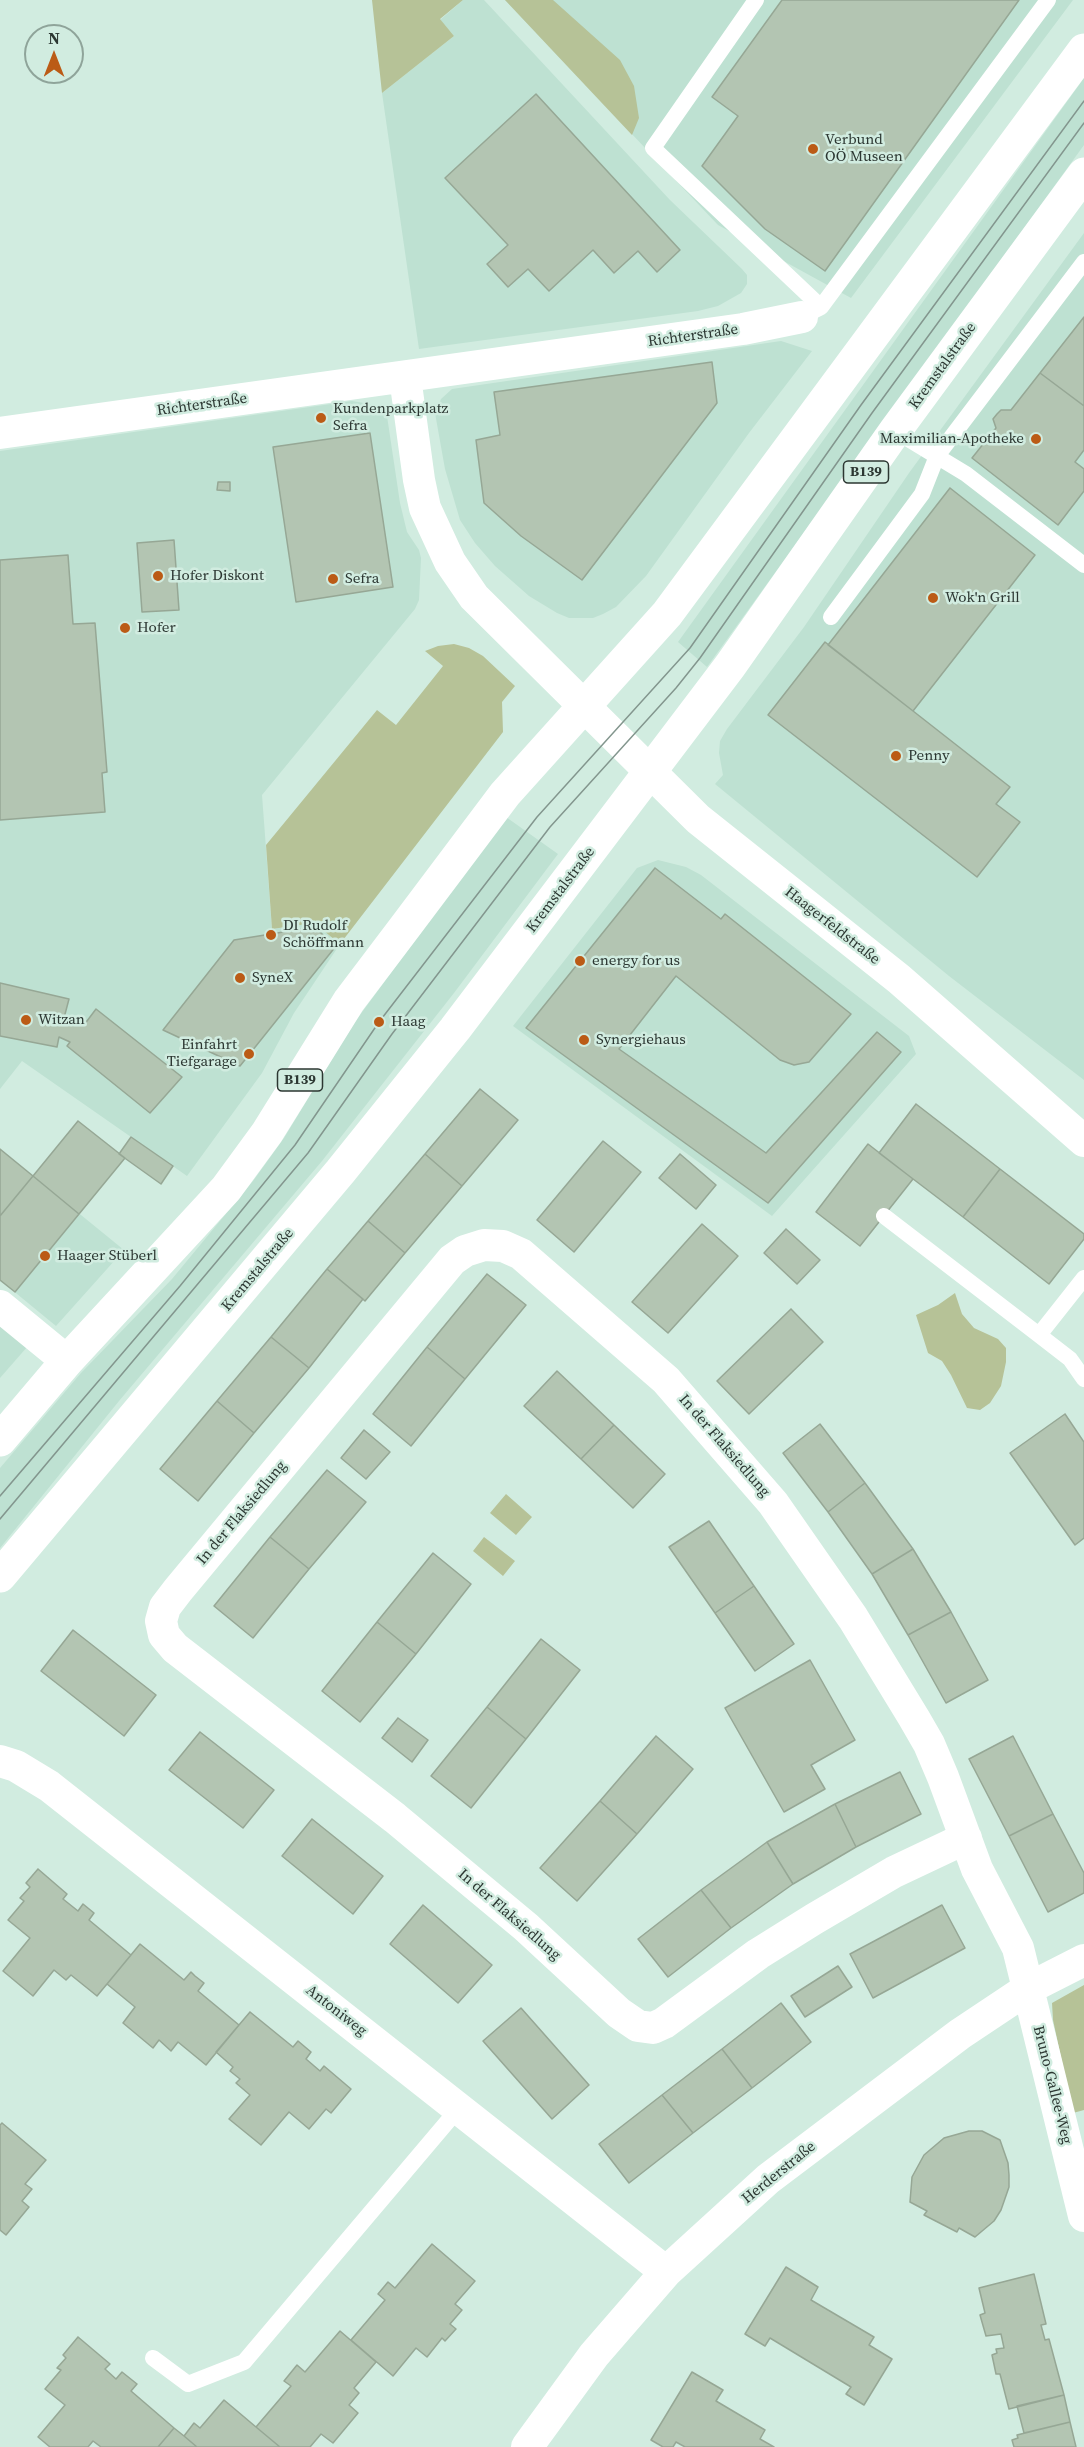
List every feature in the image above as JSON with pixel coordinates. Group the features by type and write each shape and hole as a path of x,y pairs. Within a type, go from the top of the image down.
{"main road":[{"name":"B139","path":"0,1440 67,1361 226,1189 267,1133 349,1001 505,794 667,614 1084,50"},
{"name":"Kremstalstraße","path":"0,1576 366,1140 455,1029 730,666 896,431 1084,174"}],"street":[{"name":"Richterstraße","path":"0,433 743,329 812,312"},
{"path":"405,376 425,508 450,562 474,597 584,707"},
{"name":"Haagerfeldstraße","path":"584,707 698,819 899,979 1083,1138"},
{"name":"In der Flaksiedlung","path":"966,1838 894,1872 814,1919 758,1954 664,2023 652,2028 638,2026 619,2013 526,1927 407,1828 175,1648 165,1635 161,1621 165,1607 178,1590 452,1260 465,1251 484,1245 503,1246 521,1254 666,1380 773,1503 853,1618 929,1744 966,1838 977,1869 1018,1948 1029,1988"},
{"path":"0,1306 67,1361"},
{"name":"Antoniweg","path":"0,1761 16,1766 49,1786 666,2272"},
{"name":"Herderstraße","path":"527,2447 594,2355 666,2272 768,2179 960,2034 1029,1988 1084,1960"},
{"name":"Bruno-Gallee-Weg","path":"1029,1988 1084,2216"}],"lane":[{"path":"756,0 652,148 812,312 1048,0"},
{"path":"831,617 922,494 937,456 1084,262"},
{"path":"896,431 966,474 1084,565"},
{"path":"884,1216 1070,1359 1084,1379"},
{"path":"1039,1335 1084,1278"},
{"path":"153,2358 189,2384 244,2362 459,2108"}],"shaded area":[{"path":"372,0 463,0 440,19 454,36 382,93"},
{"path":"463,0 484,0 670,200 742,269 747,275 747,284 741,293 718,306 698,311 419,349 382,93 454,36 440,20"},
{"path":"505,0 1073,0 851,298 718,225"},
{"path":"505,0 553,0 620,60 634,86 639,118 632,135"},
{"path":"1084,78 1084,145 707,667 678,642"},
{"path":"1084,233 1084,1080 949,976 715,784 723,775 719,753 720,741 727,729 804,627 909,473"},
{"path":"781,341 812,351 749,433 646,576 616,607 593,618 569,618 557,613 529,596 495,566 475,543 460,520 445,469 435,413 441,399 452,389"},
{"name":"Hofer","path":"352,401 370,404 387,416 400,503 407,532 419,550 421,558 419,600 415,609 262,795 272,929 314,923 340,944 294,1013 262,1073 187,1176 22,1061 0,1089 0,451"},
{"path":"454,644 469,648 483,656 515,686 502,702 503,732 340,944 314,923 272,929 266,845 377,710 396,725 443,666 425,651 438,646"},
{"path":"506,817 558,854 454,993 322,1161 119,1401 0,1548 0,1468 81,1373 172,1279 253,1181 284,1138 354,1023"},
{"path":"658,860 686,867 701,875 909,1036 916,1054 772,1216 513,1026 637,868"},
{"path":"0,1149 124,1250 56,1326 0,1280"},
{"path":"955,1293 962,1314 974,1328 998,1339 1006,1348 1006,1362 1001,1386 990,1403 980,1410 967,1408 942,1361 928,1353 916,1315 938,1305"},
{"path":"0,1325 28,1346 0,1378"},
{"path":"506,1494 532,1517 516,1535 490,1513"},
{"path":"484,1537 515,1561 503,1576 473,1551"},
{"path":"1084,1985 1084,2110 1073,2113 1053,2020 1052,2003"}],"building":[{"name":"Verbund OÖ Museen","path":"782,0 1019,0 825,271 765,229 702,166 738,116 712,97"},
{"path":"536,94 680,250 657,272 638,251 614,273 593,250 549,291 528,269 508,287 487,264 508,245 445,178"},
{"path":"1084,317 1084,406 1040,373"},
{"path":"712,362 717,403 582,580 521,536 484,503 476,440 500,435 494,392"},
{"name":"Maximilian-Apotheke","path":"1040,373 1084,406 1084,450 1075,462 1084,469 1084,491 1058,525 972,458 996,428 993,419 997,414 1001,410 1011,410"},
{"path":"370,433 393,587 296,602 273,447"},
{"path":"218,482 230,482 230,491 217,490"},
{"name":"Wok'n Grill","path":"950,488 1035,555 913,711 828,645"},
{"name":"Hofer Diskont","path":"174,540 179,610 142,612 137,543"},
{"path":"68,555 73,624 95,623 107,772 102,773 105,812 0,820 0,560"},
{"name":"Penny","path":"825,642 1010,787 996,804 1020,822 977,877 768,715"},
{"name":"Synergiehaus","path":"655,868 721,919 725,914 851,1014 809,1062 794,1065 780,1060 676,976 619,1049 766,1153 877,1032 901,1052 768,1203 526,1028"},
{"path":"314,927 336,946 240,1066 163,1030 234,940"},
{"path":"0,983 69,999 64,1018 84,1025 96,1009 182,1077 150,1113 67,1046 70,1042 59,1037 57,1047 0,1036"},
{"path":"480,1089 518,1120 462,1186 425,1154"},
{"path":"916,1104 1000,1169 963,1217 879,1153"},
{"path":"78,1121 125,1158 79,1214 33,1176"},
{"path":"131,1137 173,1166 161,1184 119,1154"},
{"path":"603,1141 641,1172 574,1252 537,1220"},
{"path":"868,1144 913,1179 860,1246 816,1212"},
{"path":"0,1149 33,1176 0,1216"},
{"path":"425,1154 462,1186 405,1253 368,1221"},
{"path":"680,1154 716,1185 696,1209 659,1178"},
{"path":"1000,1169 1084,1234 1084,1239 1049,1284 963,1217"},
{"path":"33,1176 79,1214 15,1292 0,1280 0,1216"},
{"path":"368,1221 405,1253 365,1301 327,1269"},
{"path":"702,1224 738,1256 668,1333 632,1302"},
{"path":"786,1229 820,1260 797,1284 764,1253"},
{"path":"327,1269 363,1299 309,1368 271,1337"},
{"path":"487,1274 526,1305 465,1379 427,1347"},
{"path":"791,1309 823,1342 749,1414 717,1381"},
{"path":"271,1337 309,1368 254,1433 217,1401"},
{"path":"427,1347 465,1379 411,1446 373,1414"},
{"path":"557,1371 614,1425 581,1459 524,1406"},
{"path":"217,1401 254,1433 198,1501 160,1469"},
{"path":"1065,1414 1084,1442 1084,1538 1075,1545 1010,1453"},
{"path":"820,1424 865,1483 828,1512 783,1453"},
{"path":"614,1425 665,1474 633,1508 581,1459"},
{"path":"364,1430 390,1452 366,1479 341,1458"},
{"path":"327,1470 366,1502 309,1569 270,1537"},
{"path":"865,1483 913,1549 872,1574 828,1512"},
{"path":"709,1521 754,1586 715,1613 669,1547"},
{"path":"270,1537 309,1569 253,1638 214,1606"},
{"path":"913,1549 951,1612 908,1635 872,1574"},
{"path":"433,1553 471,1584 416,1654 377,1622"},
{"path":"754,1586 794,1644 755,1671 715,1613"},
{"path":"951,1612 988,1680 946,1703 908,1635"},
{"path":"377,1622 416,1654 360,1722 322,1691"},
{"path":"73,1630 156,1695 124,1736 41,1671"},
{"path":"541,1639 580,1670 526,1739 487,1707"},
{"path":"810,1660 855,1740 811,1765 825,1789 784,1812 725,1708"},
{"path":"487,1707 526,1739 471,1808 431,1776"},
{"path":"398,1718 428,1740 412,1762 382,1738"},
{"path":"200,1732 274,1790 243,1828 169,1770"},
{"path":"656,1736 693,1769 637,1834 600,1801"},
{"path":"1013,1736 1053,1814 1009,1836 969,1759"},
{"path":"900,1772 921,1814 856,1847 835,1804"},
{"path":"600,1801 637,1834 577,1901 540,1868"},
{"path":"835,1804 856,1847 793,1884 767,1842"},
{"path":"1053,1814 1084,1873 1084,1893 1048,1912 1009,1836"},
{"path":"312,1819 383,1876 353,1914 282,1856"},
{"path":"767,1842 793,1884 731,1928 701,1890"},
{"path":"38,1869 67,1894 63,1899 78,1911 83,1904 94,1913 89,1920 131,1955 97,1996 71,1975 66,1980 54,1970 33,1996 3,1971 30,1938 8,1920 24,1901 20,1898 30,1887 26,1883"},
{"path":"701,1890 731,1928 668,1977 638,1939"},
{"path":"423,1905 492,1965 458,2003 390,1944"},
{"path":"942,1905 965,1948 873,1998 850,1954"},
{"path":"140,1944 184,1980 191,1972 204,1983 198,1991 239,2025 206,2065 178,2042 171,2051 159,2040 153,2048 123,2023 135,2007 107,1984"},
{"path":"838,1966 852,1987 805,2017 791,1996"},
{"path":"781,2003 811,2042 752,2088 722,2049"},
{"path":"521,2008 589,2085 552,2119 483,2041"},
{"path":"250,2012 293,2047 298,2041 311,2052 306,2059 320,2071 324,2066 351,2089 331,2113 326,2109 309,2129 289,2112 261,2145 229,2119 250,2095 236,2083 240,2079 230,2071 233,2067 216,2052"},
{"path":"722,2049 752,2088 693,2133 662,2095"},
{"path":"662,2095 693,2133 629,2183 599,2144"},
{"path":"2,2123 46,2160 25,2184 32,2189 22,2201 29,2207 6,2235 0,2230 0,2125"},
{"path":"969,2131 982,2131 1000,2140 1008,2163 1009,2175 1009,2187 1001,2210 994,2221 975,2237 959,2228 957,2232 924,2215 927,2211 910,2202 912,2177 924,2155 944,2138"},
{"path":"432,2244 475,2281 455,2304 462,2310 450,2324 456,2329 445,2341 442,2338 427,2357 416,2348 393,2376 351,2340 385,2300 378,2294 388,2282 395,2288"},
{"path":"786,2267 818,2287 811,2300 874,2337 869,2345 892,2359 864,2405 846,2394 851,2387 770,2338 765,2346 745,2334"},
{"path":"1034,2274 1046,2324 1041,2325 1045,2340 1049,2339 1064,2395 1009,2409 1000,2374 996,2374 992,2355 997,2353 996,2349 1004,2348 1001,2334 986,2336 980,2315 985,2313 979,2288"},
{"path":"340,2331 376,2362 354,2388 359,2393 349,2405 358,2413 333,2443 321,2434 310,2447 280,2447 256,2427 291,2386 284,2381 297,2365 305,2372"},
{"path":"78,2337 110,2364 105,2369 116,2379 122,2372 137,2384 131,2391 174,2428 158,2447 101,2447 93,2441 88,2447 50,2447 38,2437 65,2405 45,2389 61,2370 57,2368 66,2358 63,2355"},
{"path":"692,2372 723,2390 716,2401 765,2430 760,2439 774,2447 685,2447 676,2442 673,2447 663,2447 651,2440"},
{"path":"1064,2395 1070,2422 1024,2433 1017,2406"},
{"path":"224,2400 280,2447 197,2447 184,2436 194,2423 200,2428"},
{"path":"1070,2422 1076,2447 1014,2447 1012,2440 1018,2438 1017,2435"},
{"path":"174,2428 184,2436 197,2447 158,2447"}],"tram line":[{"path":"0,1496 180,1286 295,1145 379,1022 537,817 690,648 861,405 1084,101"},
{"path":"0,1519 308,1153 392,1034 550,827 676,688 700,658 872,413 1084,123"}],"place":[{"name":"Verbund OÖ Museen","path":"813,149"},
{"name":"Kundenparkplatz Sefra","path":"321,418"},
{"name":"Maximilian-Apotheke","path":"1036,439"},
{"name":"Hofer Diskont","path":"158,576"},
{"name":"Sefra","path":"333,579"},
{"name":"Wok'n Grill","path":"933,598"},
{"name":"Hofer","path":"125,628"},
{"name":"Penny","path":"896,756"},
{"name":"DI Rudolf Schöffmann","path":"271,935"},
{"name":"energy for us","path":"580,961"},
{"name":"SyneX","path":"240,978"},
{"name":"Witzan","path":"26,1020"},
{"name":"Haag","path":"379,1022"},
{"name":"Synergiehaus","path":"584,1040"},
{"name":"Einfahrt Tiefgarage","path":"249,1054"},
{"name":"Haager Stüberl","path":"45,1256"}]}
